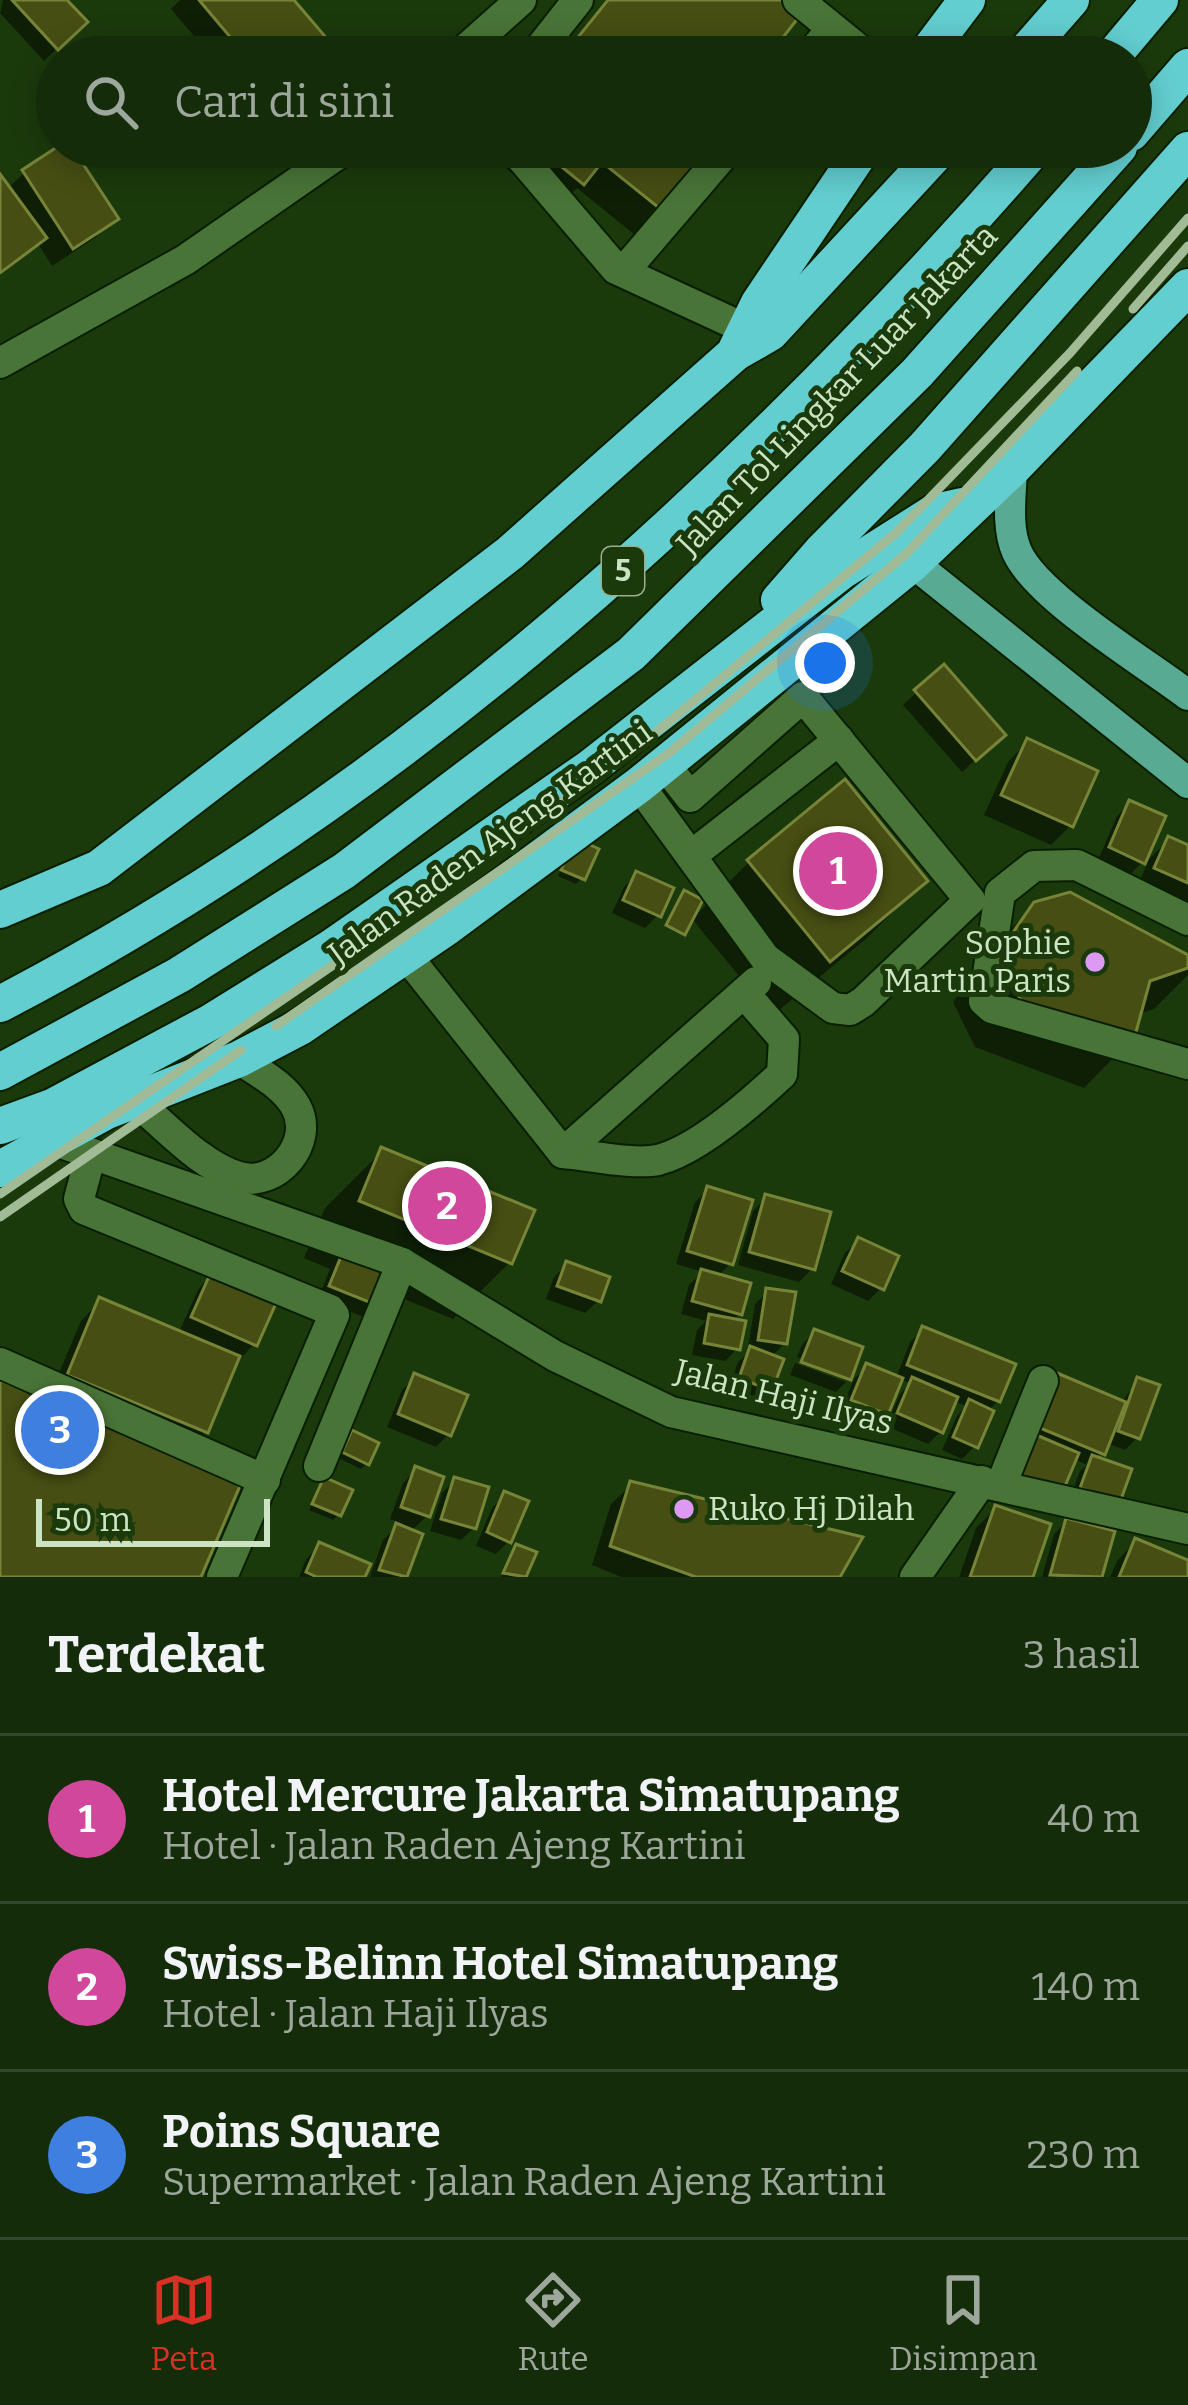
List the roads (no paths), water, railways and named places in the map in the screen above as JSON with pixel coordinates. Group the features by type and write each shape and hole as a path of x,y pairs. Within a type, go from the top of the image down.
{"highway":[{"path":"940,36 967,0"},
{"path":"1039,36 1071,0"},
{"path":"1130,36 1160,0"},
{"path":"1152,109 1188,67"},
{"path":"706,732 729,662 820,552 926,446 1188,149"},
{"path":"3,900 99,868 510,554 740,342 759,304 850,168"},
{"path":"740,342 770,333 923,168"},
{"name":"Jalan Tol Lingkar Luar Jakarta","path":"0,1004 147,923 244,862 552,633 832,372 1017,168"},
{"name":"Jalan Tol Lingkar Luar Jakarta","path":"0,1072 179,975 392,838 631,654 917,373 1100,168"},
{"name":"Jalan Raden Ajeng Kartini","path":"0,1126 52,1123 120,1105 239,1059 300,1027 651,784 706,732 913,563 1012,469 1188,287"},
{"name":"Jalan Raden Ajeng Kartini","path":"0,1169 52,1123 332,947 591,767 842,571 935,512 977,503"}],"main road":[{"path":"1012,469 1011,532 1026,566 1066,604 1188,695"},
{"path":"913,563 1188,783"}],"street":[{"path":"481,36 521,0"},
{"path":"550,36 578,0"},
{"path":"798,0 839,36"},
{"path":"826,36 831,30"},
{"path":"0,363 185,260 318,168"},
{"path":"530,168 609,262 740,342"},
{"path":"624,271 712,168"},
{"path":"803,697 970,900 850,1010 833,1008 765,958 692,855 651,784 690,796 803,697"},
{"path":"692,855 839,740"},
{"path":"1188,920 1077,865 1034,866 1000,892 984,990 984,1001 992,1008 1188,1064"},
{"path":"406,955 563,1153 655,1161 687,1147 755,1100 782,1074 784,1040 744,993"},
{"path":"563,1153 763,975 765,958"},
{"path":"120,1105 239,1178 265,1179 285,1167 299,1139 300,1114 287,1092 239,1059"},
{"name":"Jalan Haji Ilyas","path":"52,1123 91,1154 402,1263 555,1356 671,1412 1188,1529"},
{"path":"91,1154 79,1198 83,1209 334,1315 222,1577"},
{"path":"319,1466 402,1263"},
{"path":"0,1363 265,1480"},
{"path":"916,1577 992,1483 1043,1381"}],"railway":[{"path":"0,1194 406,915 647,740 896,533 1070,353 1188,218"},
{"path":"1133,309 1188,246"},
{"path":"276,1026 669,753 906,554 1077,371"},
{"path":"0,1217 241,1050"}],"place":[{"name":"Hotel Mercure Jakarta Simatupang","path":"838,871"},
{"name":"Sophie Martin Paris","path":"1095,962"},
{"name":"Swiss-Belinn Hotel Simatupang","path":"447,1206"},
{"name":"Poins Square","path":"60,1430"},
{"name":"Ruko Hj Dilah","path":"684,1509"}]}
